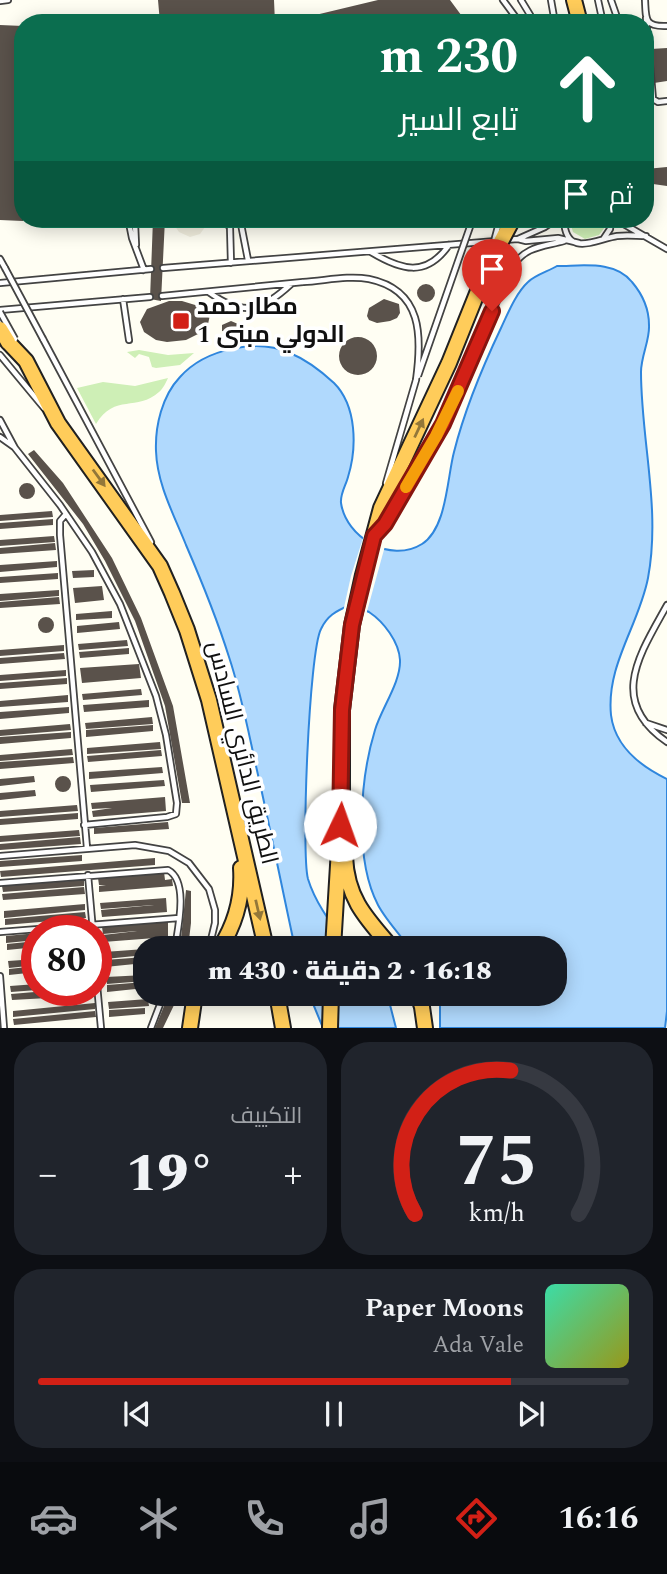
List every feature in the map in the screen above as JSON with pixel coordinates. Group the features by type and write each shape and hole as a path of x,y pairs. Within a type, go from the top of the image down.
{"highway":[{"path":"382,936 356,904 346,875 342,799 342,710 352,625 381,508 449,363 488,267 508,228"},
{"name":"الطريق الدائري السادس","path":"8,337 26,361 58,423 160,566 200,667 264,936"},
{"path":"334,936 342,799"},
{"path":"226,936 237,914 241,891 238,824"},
{"path":"190,1028 193,1006"},
{"path":"279,1006 284,1028"},
{"path":"330,1028 331,1006"},
{"path":"422,1006 425,1028"}],"lane":[{"path":"0,1 8,0"},
{"path":"133,228 144,270"},
{"path":"230,228 231,263"},
{"path":"242,228 248,260"},
{"path":"381,508 387,476 416,380 426,359 469,228"},
{"path":"488,267 498,228"},
{"path":"163,268 518,239 543,228"},
{"path":"566,228 568,235 579,243"},
{"path":"601,241 610,228"},
{"path":"630,228 667,249"},
{"path":"518,239 526,241 558,238 587,245 622,235 646,236"},
{"path":"373,540 443,424 483,330 516,262 535,247 564,241"},
{"path":"370,251 397,266 419,266 436,262 449,245"},
{"path":"0,259 124,488 160,566"},
{"path":"0,283 151,269"},
{"path":"162,296 303,282 367,279 393,290 408,304 417,323 421,341 416,380"},
{"path":"209,292 230,306 242,308 266,305 292,284"},
{"path":"8,337 0,311 150,297"},
{"path":"123,299 129,340"},
{"path":"0,355 58,423"},
{"path":"0,420 15,448 66,514 104,572 143,658 166,735 178,808 176,814 84,825"},
{"path":"0,437 15,448"},
{"path":"66,514 60,521 60,535 87,848"},
{"path":"667,605 641,653 633,675 634,696 639,712 645,722 667,742"},
{"path":"645,722 667,730"},
{"path":"0,856 135,845 169,851 189,863 203,878 212,899 215,923 212,936"},
{"path":"0,883 168,870 176,875 180,886 177,936"},
{"path":"88,875 91,915"},
{"path":"112,926 179,918"},
{"path":"0,932 21,931"},
{"path":"0,976 4,1028"},
{"path":"99,1006 101,1028"},
{"path":"151,1028 159,1006"}],"green space":[{"path":"572,228 604,228 599,235 585,239 573,232"},
{"path":"139,350 168,355 194,353 180,365 156,368 152,367 149,357 139,354 135,358 127,352"},
{"path":"168,378 160,391 151,398 111,409 96,424 77,388 103,382 135,386"}],"shaded area":[{"path":"176,228 204,228 200,234 190,237"}],"water":[{"path":"557,266 607,267 625,275 636,287 648,313 649,331 641,372 651,500 651,552 644,595 613,679 611,715 618,737 630,754 667,779 665,1028 440,1028 440,1006 567,1006 567,936 400,936 381,911 370,886 365,865 363,795 375,730 394,686 400,660 390,633 369,612 359,608 348,606 336,612 321,629 313,674 307,753 305,832 308,879 316,898 341,936 292,936 237,684 198,573 171,511 157,463 157,432 161,412 164,402 180,377 203,359 217,353 262,346 277,349 314,366 334,383 347,403 354,441 351,466 341,503 351,527 371,544 384,549 397,551 422,544 437,527 463,420 481,373 513,304 531,280"},
{"path":"314,1006 390,1006 396,1028 323,1028"}],"pier":[{"path":"364,535 385,546 366,615 349,609 343,612"}],"building":[{"path":"158,0 274,0 275,14 159,14"},
{"path":"378,0 450,0 460,14 320,14"},
{"path":"0,25 14,26 14,221 0,220"},
{"path":"667,48 667,81 654,83 654,49"},
{"path":"667,167 667,186 654,184 654,168"},
{"path":"153,228 165,228 161,301 150,299"},
{"path":"426,284 432,287 435,293 432,299 426,302 420,299 417,293 420,287"},
{"path":"384,299 399,304 400,313 397,318 377,323 369,320 369,308"},
{"path":"169,301 182,301 205,308 210,315 202,332 186,340 167,342 156,340 144,332 140,322 147,309"},
{"path":"231,321 238,324 236,329 230,332 222,331 222,325"},
{"path":"358,337 372,342 377,356 372,370 358,375 344,370 339,356 344,342"},
{"path":"34,450 63,483 112,558 141,618 173,706 190,803 182,803 165,706 135,621 83,524 28,454"},
{"path":"27,483 35,491 27,499 19,491"},
{"path":"52,511 53,517 0,521 0,515"},
{"path":"53,519 53,525 0,529 0,523"},
{"path":"54,536 55,542 0,546 0,540"},
{"path":"55,543 56,550 0,554 0,548"},
{"path":"57,561 57,567 0,572 0,565"},
{"path":"94,570 94,577 73,578 72,571"},
{"path":"58,573 58,579 0,583 0,577"},
{"path":"102,586 104,600 75,603 73,588"},
{"path":"59,590 59,596 0,601 0,594"},
{"path":"59,597 60,604 0,608 0,602"},
{"path":"112,611 112,618 76,620 76,614"},
{"path":"46,617 54,625 46,633 38,625"},
{"path":"119,622 120,629 77,633 77,626"},
{"path":"127,640 128,646 79,650 78,644"},
{"path":"64,645 64,651 0,656 0,650"},
{"path":"129,648 129,654 80,658 79,652"},
{"path":"64,653 65,659 0,664 0,658"},
{"path":"139,664 141,678 82,683 80,668"},
{"path":"66,670 66,676 0,681 0,675"},
{"path":"67,678 67,684 0,689 0,683"},
{"path":"141,689 142,695 83,700 82,694"},
{"path":"68,695 68,702 0,707 0,701"},
{"path":"149,700 149,707 84,712 83,705"},
{"path":"69,707 69,713 0,719 0,712"},
{"path":"152,717 153,724 86,729 85,723"},
{"path":"70,724 71,730 0,736 0,730"},
{"path":"153,725 153,731 86,737 86,730"},
{"path":"71,732 71,738 0,744 0,737"},
{"path":"160,742 161,749 87,754 87,748"},
{"path":"72,749 73,755 0,761 0,755"},
{"path":"161,750 162,756 88,762 87,756"},
{"path":"73,757 74,763 0,769 0,762"},
{"path":"162,767 163,773 89,779 89,772"},
{"path":"34,776 35,782 0,786 0,779"},
{"path":"63,776 71,784 63,792 55,784"},
{"path":"164,780 165,786 91,792 90,785"},
{"path":"35,790 36,796 0,800 0,793"},
{"path":"165,797 166,811 93,817 92,811 112,808 92,809 91,803"},
{"path":"77,805 78,811 0,817 0,811"},
{"path":"78,813 78,819 0,825 0,819"},
{"path":"168,822 169,829 94,834 94,828"},
{"path":"79,830 80,836 0,842 0,836"},
{"path":"80,837 81,844 0,850 0,844"},
{"path":"82,855 82,861 0,867 0,861"},
{"path":"155,858 155,865 1,877 0,871"},
{"path":"164,872 165,880 172,879 173,886 99,892 99,886 106,885 99,885 98,878"},
{"path":"84,880 84,886 3,892 2,886"},
{"path":"84,887 85,894 3,900 2,894"},
{"path":"186,890 191,891 191,923 189,936 181,936"},
{"path":"166,898 167,912 102,915 101,910 154,905 101,909 100,903"},
{"path":"85,904 85,910 4,918 4,911"},
{"path":"85,912 86,915 51,915"},
{"path":"21,918 21,924 5,925 5,919"},
{"path":"168,922 168,936 133,936 133,940 112,941 112,934 137,931 112,933 112,926"},
{"path":"21,935 21,942 6,943 6,936"},
{"path":"21,943 21,949 7,950 7,944"},
{"path":"133,950 133,956 112,958 112,951"},
{"path":"133,958 133,964 112,966 112,959"},
{"path":"21,960 21,967 9,968 8,961"},
{"path":"21,968 21,974 9,975 9,969"},
{"path":"133,976 133,982 112,984 112,977"},
{"path":"133,983 133,989 112,991 112,985"},
{"path":"21,985 21,991 11,992 10,986"},
{"path":"21,993 21,1000 12,1000 11,994"},
{"path":"133,1000 133,1006 149,1006 109,1009 112,1002"},
{"path":"95,1006 95,1009 13,1017 13,1011"},
{"path":"164,1006 174,1006 163,1028 155,1028"},
{"path":"145,1008 145,1014 109,1017 109,1010"},
{"path":"95,1011 96,1017 14,1025 13,1019"}],"slow traffic":[{"path":"406,487 429,451 458,391"}],"place":[{"name":"مطار حمد الدولي مبنى 1","path":"181,321"}],"route":[{"path":"340,825 342,710 352,625 374,536 385,524 429,451 492,311"}]}
